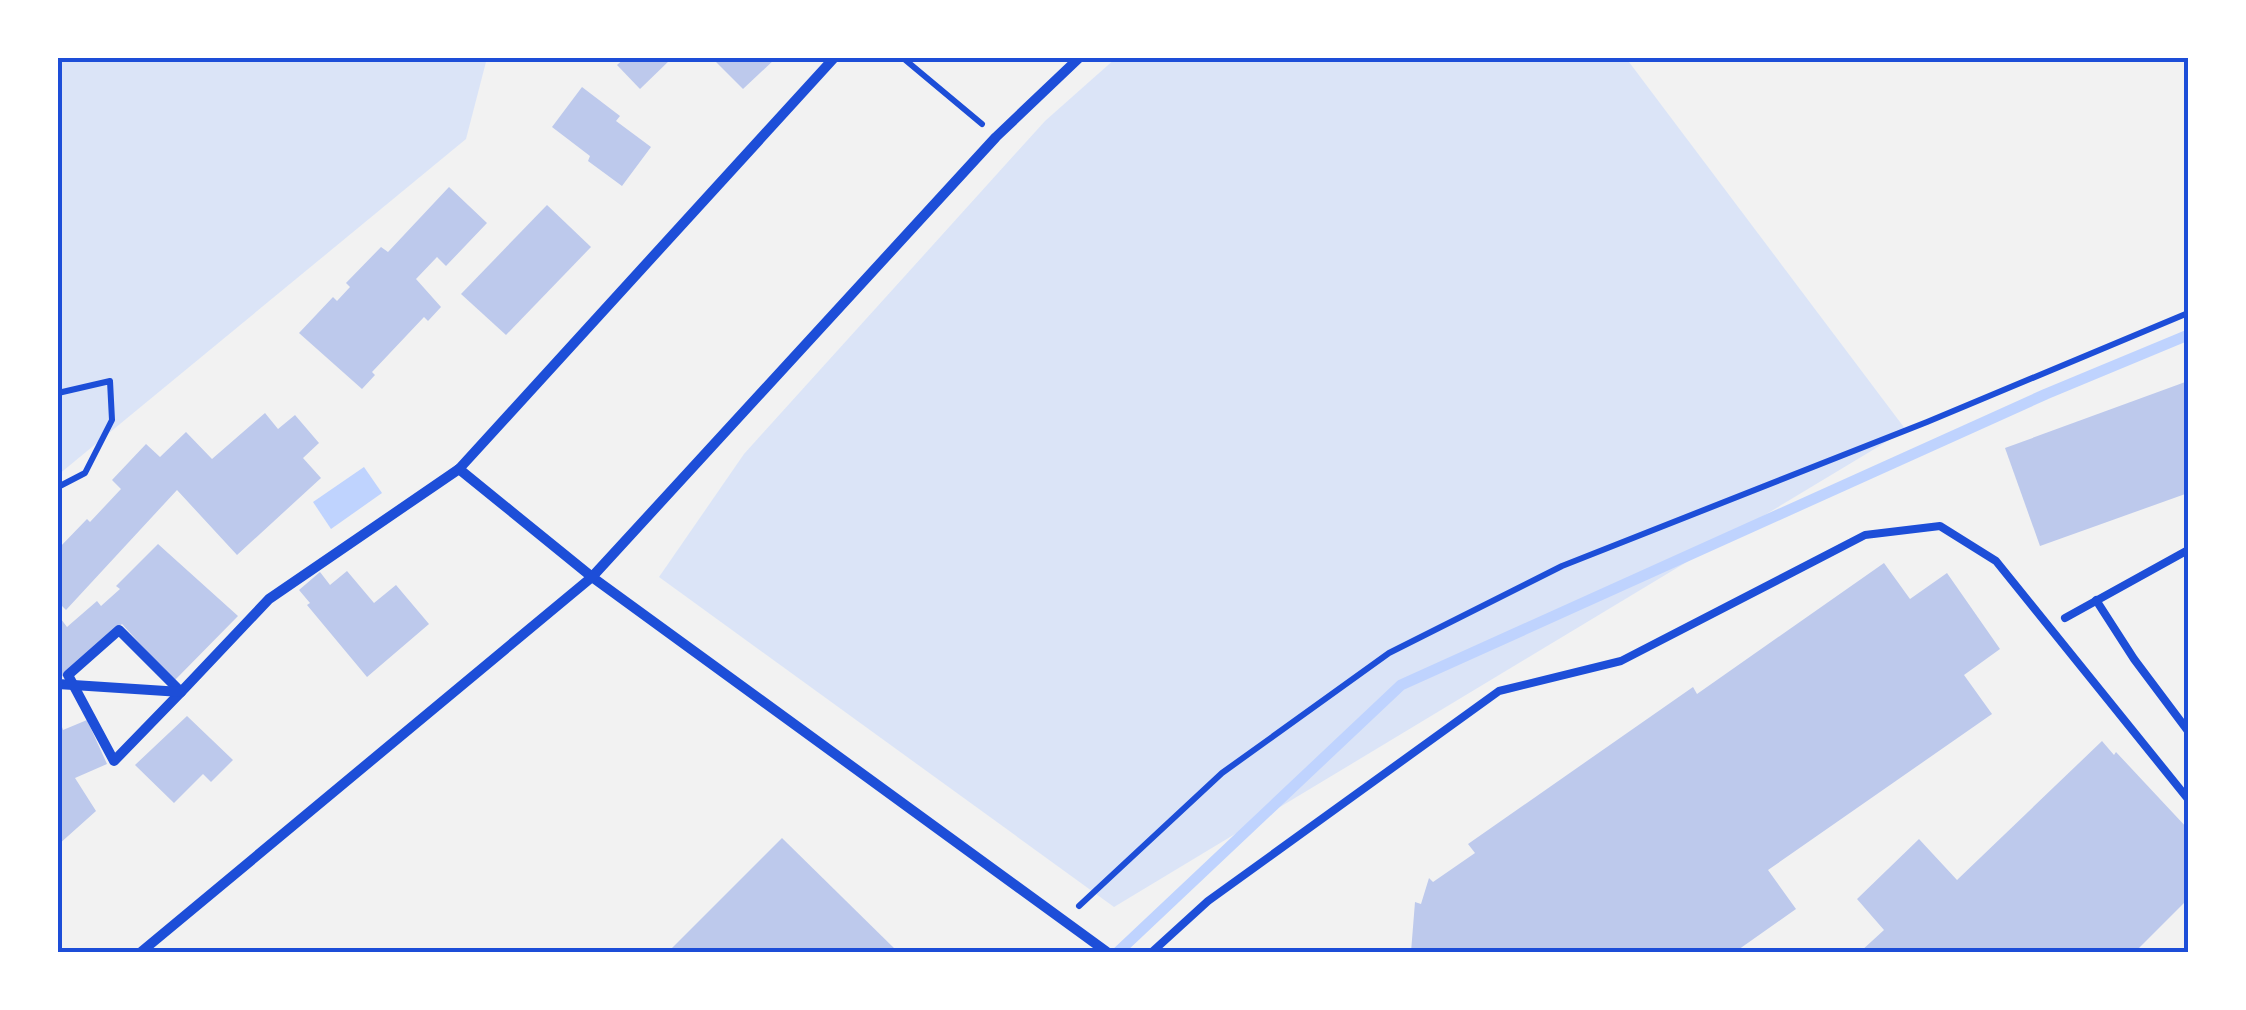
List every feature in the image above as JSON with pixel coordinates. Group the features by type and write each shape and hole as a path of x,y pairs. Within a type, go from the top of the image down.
{"street":[{"path":"182,692 119,630 68,675 114,761 182,692 269,599 459,469 834,58"},
{"path":"141,952 592,577 996,136 1079,58"},
{"path":"459,469 592,577 1107,952"},
{"path":"58,684 182,692"}],"lane":[{"path":"1152,952 1208,901 1499,691 1621,661 1865,535 1940,526 1996,561 2188,800"},
{"path":"2065,618 2188,550"},
{"path":"2096,600 2188,731"}],"path":[{"path":"902,58 996,136"},
{"path":"1064,920 1222,773 1389,652 1562,566 1917,426 2188,313"},
{"path":"58,393 110,382 112,420 85,473 58,487"}],"shaded area":[{"path":"58,58 487,58 466,139 58,475"},
{"path":"1116,58 1626,58 1906,430 1114,907 659,577 744,454 1045,121"}],"water":[{"path":"364,467 382,493 331,529 313,502"}],"building":[{"path":"625,58 672,58 640,89 617,65"},
{"path":"712,58 776,58 743,89"},
{"path":"582,87 620,116 616,121 651,147 622,186 552,127"},
{"path":"449,187 487,223 446,266 437,257 416,279 441,307 428,321 424,317 372,372 375,375 362,389 299,333 333,297 337,301 350,287 346,283 381,247 388,252"},
{"path":"547,205 591,247 506,335 461,294"},
{"path":"2188,381 2188,493 2040,546 2005,448"},
{"path":"265,413 278,429 295,415 319,443 303,458 321,478 237,555 177,490 66,610 58,602 58,549 121,489 112,480 146,444 160,457 186,432 212,459"},
{"path":"158,544 238,616 174,681 122,624 58,680 58,615 67,627 97,601 101,606"},
{"path":"1884,563 1910,599 1947,573 2000,649 1964,675 1992,714 1768,870 1796,909 1735,952 1411,952 1415,902 1421,904 1429,878 1433,882 1475,853 1468,844 1693,687 1697,694"},
{"path":"347,571 374,603 396,585 429,624 367,677 299,590 320,572 330,585"},
{"path":"58,715 63,730 87,720 107,764 75,778 96,811 58,845"},
{"path":"187,716 233,760 211,782 203,774 174,803 135,765"},
{"path":"2102,741 2188,829 2188,899 2135,952 1860,952 1884,930 1857,899 1919,839 1957,880"},
{"path":"782,838 898,952 668,952"}],"waterway":[{"path":"1118,952 1401,685 2046,394 2188,335"}]}
